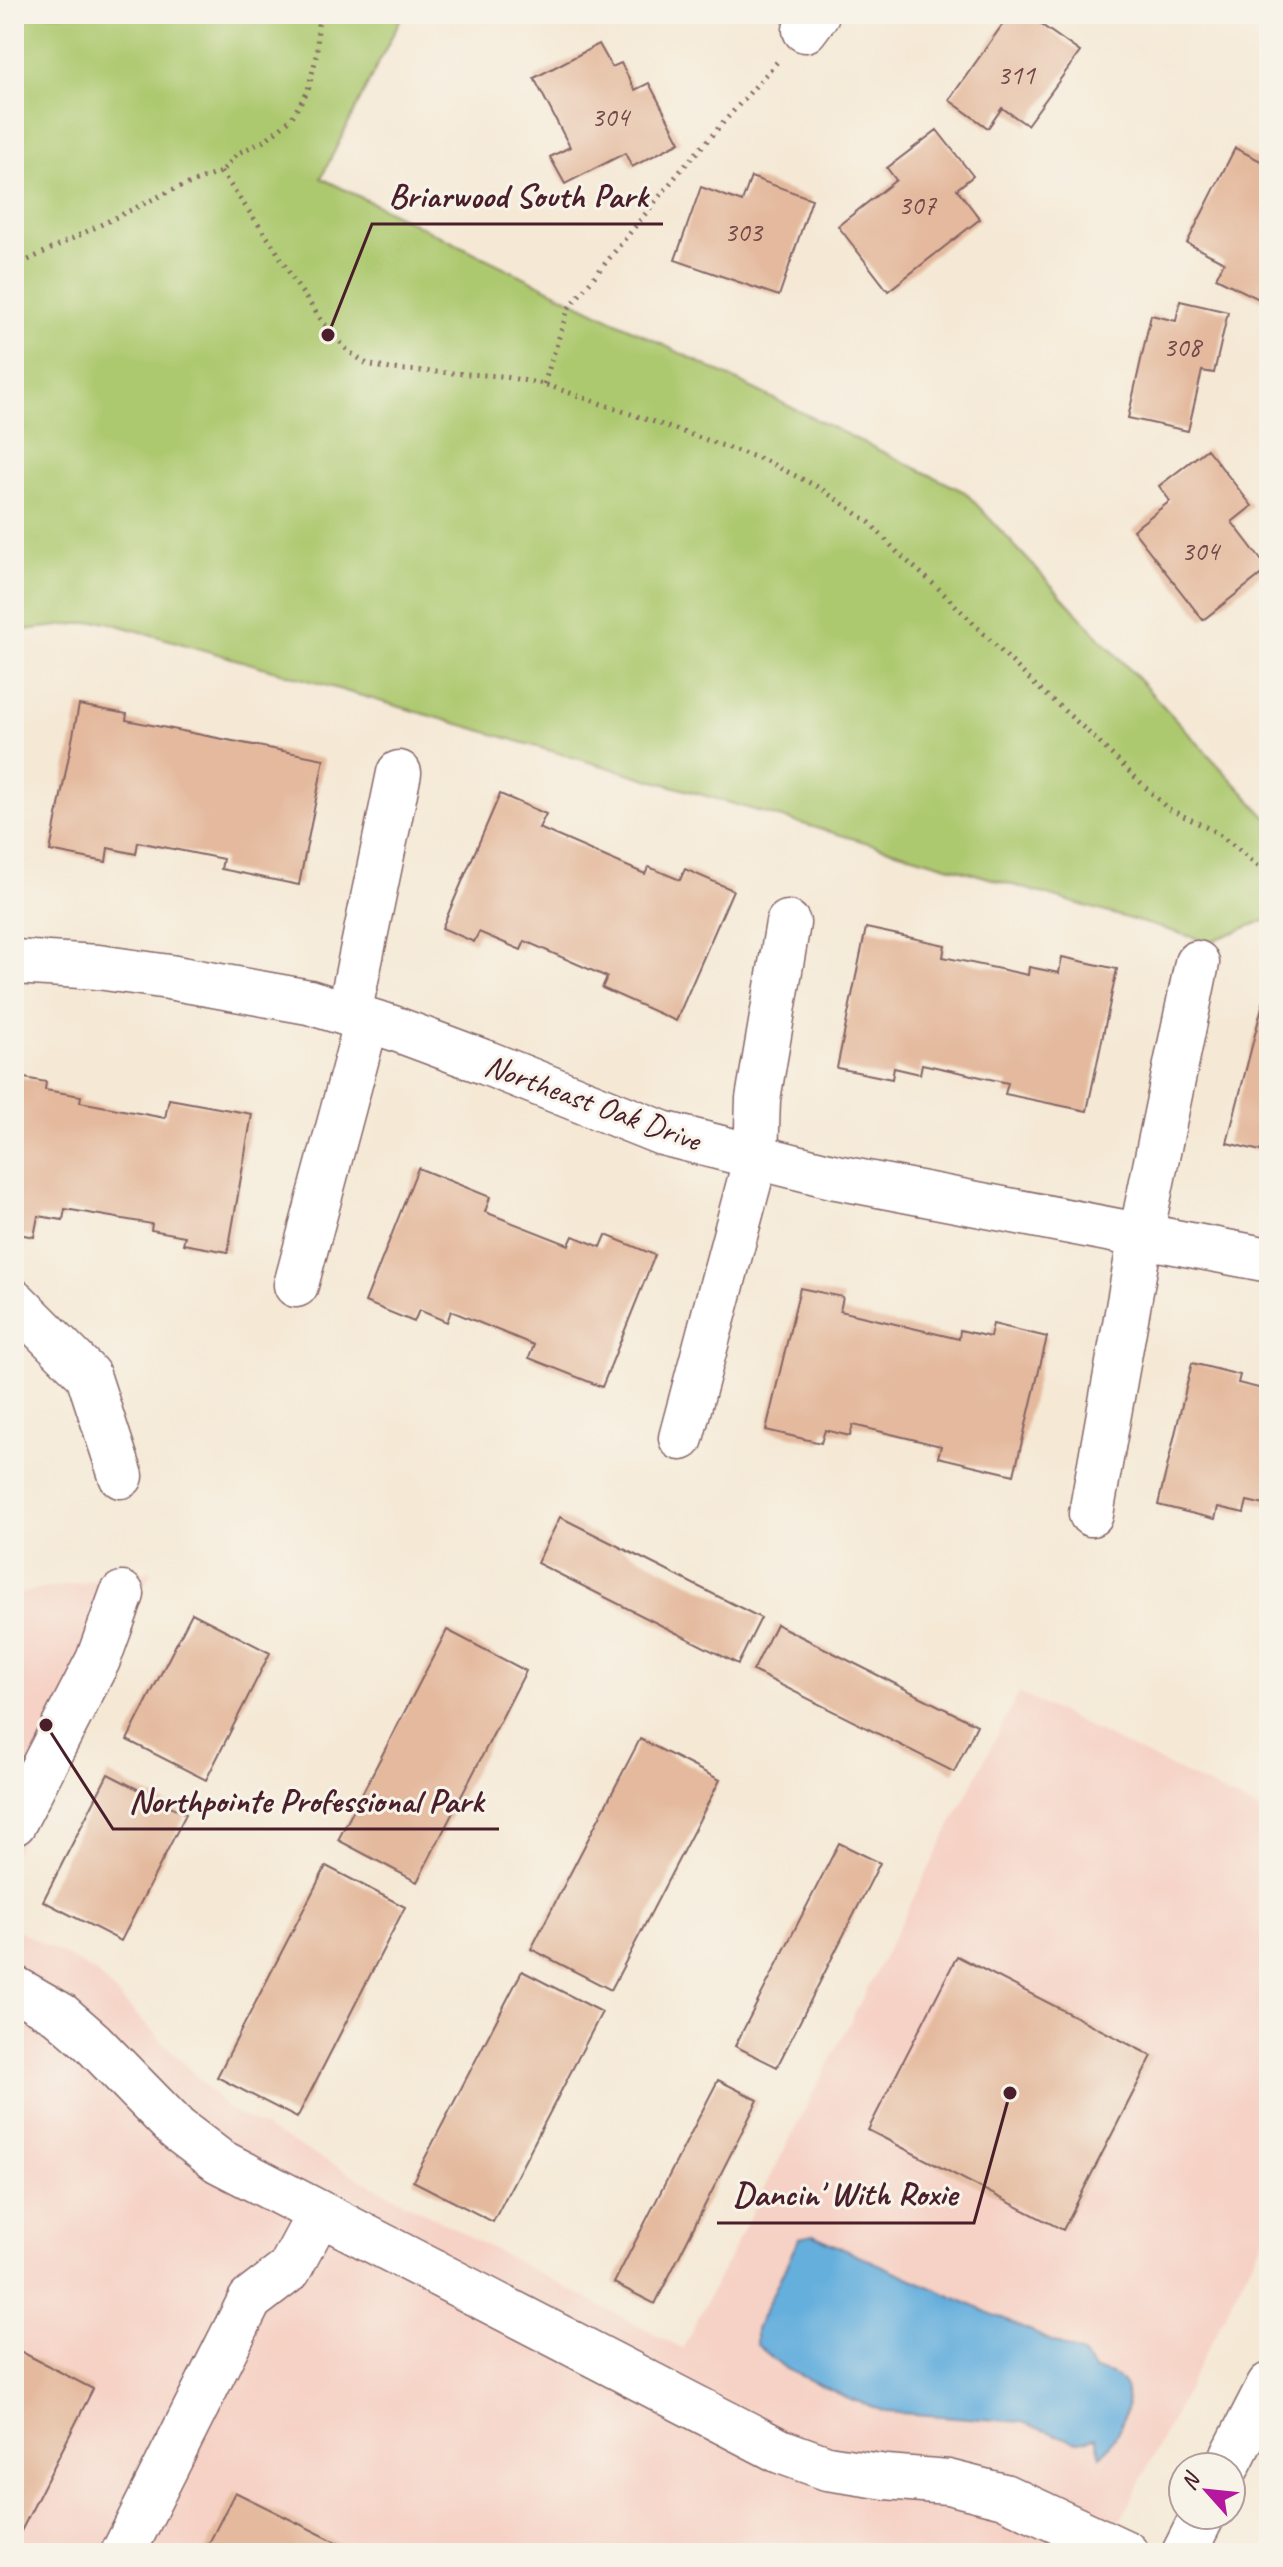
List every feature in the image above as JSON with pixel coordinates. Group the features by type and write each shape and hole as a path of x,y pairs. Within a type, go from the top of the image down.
{"street":[{"path":"296,1285 358,1017 399,773"},
{"path":"681,1438 756,1157 758,1099 788,923"},
{"name":"Northeast Oak Drive","path":"14,962 98,967 309,1002 487,1063 662,1133 836,1177 1269,1260"},
{"path":"1091,1514 1141,1235 1197,963"},
{"path":"14,1301 88,1375 121,1476"},
{"path":"14,1823 98,1660 122,1594"},
{"path":"14,1988 61,2015 92,2042 177,2129 219,2161 780,2451 827,2468 948,2482 1004,2496 1038,2509 1126,2553"},
{"path":"123,2553 250,2300 289,2270 319,2214"},
{"path":"1235,2451 1269,2385"},
{"path":"1184,2553 1195,2531"}],"path":[{"path":"14,267 172,190 221,172 238,153 264,141 291,119 308,90 322,14"},
{"path":"544,384 568,309 681,170 811,22"},
{"path":"221,172 322,321 348,351 367,364 390,369 500,376 544,384 735,449 820,488 869,522 1034,684 1167,808 1212,830 1269,875"}],"shaded area":[{"path":"152,1571 14,1855 14,1594"},
{"path":"1019,1693 1269,1815 1269,2228 1104,2553 14,2553 14,1928 95,1972 227,2108 682,2349"}],"green space":[{"path":"14,14 403,14 321,178 965,492 1269,820 1269,923 1263,921 1209,942 104,621 14,631"}],"water":[{"path":"813,2235 1084,2355 1093,2370 1113,2375 1122,2383 1127,2404 1120,2427 1107,2448 1101,2456 1096,2437 1076,2442 1022,2422 887,2412 786,2369 756,2344 756,2329 799,2238"}],"building":[{"path":"1010,14 1026,14 1080,52 1027,125 1002,108 988,128 949,100"},
{"path":"599,44 612,67 621,63 635,90 649,83 680,142 632,167 625,153 565,184 550,157 570,147 534,78"},
{"path":"937,130 973,176 957,189 980,219 888,291 838,226 896,180 887,168"},
{"path":"1235,148 1269,165 1269,289 1263,301 1216,278 1224,262 1187,243"},
{"path":"751,177 812,199 779,296 675,260 701,187 742,202"},
{"path":"1180,301 1228,312 1214,373 1202,371 1188,431 1128,418 1151,315 1176,321"},
{"path":"1207,449 1252,506 1232,522 1268,569 1203,620 1133,530 1170,501 1159,486"},
{"path":"79,705 127,714 126,720 324,759 299,885 221,869 223,859 138,842 136,854 108,848 106,862 50,851"},
{"path":"500,794 546,814 539,828 645,874 649,867 680,880 685,869 733,890 676,1021 602,988 607,977 525,941 521,950 479,932 474,942 442,928"},
{"path":"866,928 945,945 943,957 1028,975 1029,967 1059,973 1062,957 1117,969 1087,1111 1005,1094 1008,1083 922,1064 920,1074 894,1068 892,1079 837,1068"},
{"path":"1263,1003 1269,1005 1269,1153 1227,1143"},
{"path":"14,1076 46,1082 45,1090 81,1096 80,1102 165,1118 169,1099 252,1114 228,1252 183,1244 185,1236 151,1230 152,1224 65,1209 63,1220 38,1216 34,1237 14,1233"},
{"path":"418,1168 490,1197 485,1212 569,1245 573,1236 601,1247 606,1235 655,1255 602,1387 529,1358 534,1345 451,1311 447,1322 419,1310 414,1322 365,1302"},
{"path":"800,1288 843,1297 840,1311 959,1339 960,1330 990,1337 993,1324 1047,1337 1014,1475 938,1457 941,1446 853,1425 850,1436 825,1430 821,1443 766,1430"},
{"path":"1192,1363 1240,1375 1238,1383 1267,1390 1269,1506 1247,1501 1244,1513 1218,1507 1215,1519 1158,1505"},
{"path":"560,1517 761,1618 738,1664 537,1563"},
{"path":"192,1613 270,1653 206,1780 127,1740"},
{"path":"776,1624 977,1725 954,1772 753,1671"},
{"path":"447,1630 526,1671 417,1882 338,1840"},
{"path":"640,1739 720,1780 611,1990 531,1949"},
{"path":"108,1774 186,1814 121,1941 43,1901"},
{"path":"839,1843 880,1863 777,2067 735,2046"},
{"path":"326,1866 405,1907 297,2118 217,2077"},
{"path":"957,1956 1152,2056 1063,2230 868,2130"},
{"path":"522,1971 602,2012 493,2222 413,2181"},
{"path":"718,2080 758,2100 655,2304 614,2283"},
{"path":"14,2348 93,2389 14,2545"},
{"path":"235,2492 344,2546 340,2553 204,2553"}],"place":[{"name":"Briarwood South Park","path":"328,335"},
{"name":"Northpointe Professional Park","path":"46,1725"},
{"name":"Dancin' With Roxie","path":"1010,2093"}]}
